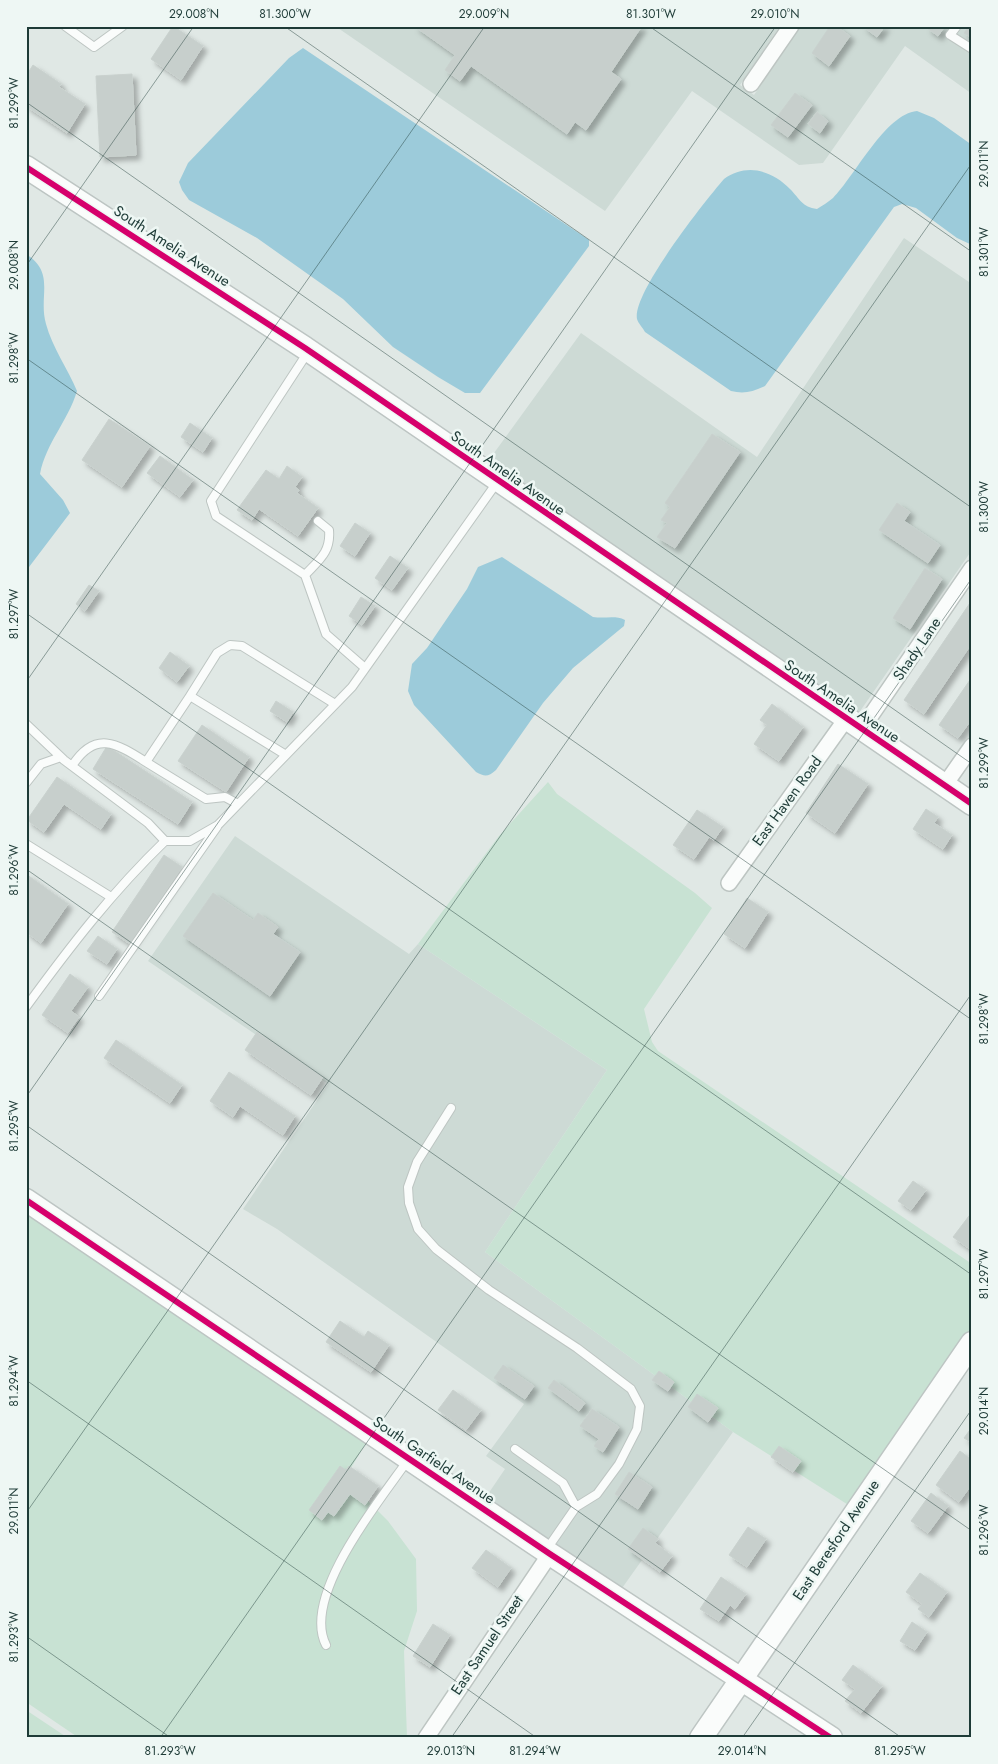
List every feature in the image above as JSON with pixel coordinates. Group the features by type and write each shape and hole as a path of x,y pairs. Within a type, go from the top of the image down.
{"street":[{"path":"751,84 791,26"},
{"name":"South Amelia Avenue","path":"26,168 309,350 972,804"},
{"name":"Shady Lane","path":"854,725 972,568"},
{"name":"East Haven Road","path":"729,883 854,725"},
{"path":"944,786 972,746"},
{"name":"South Garfield Avenue","path":"26,1200 548,1552 831,1738"},
{"name":"East Beresford Avenue","path":"701,1738 972,1343"},
{"name":"East Samuel Street","path":"426,1738 548,1552"}],"lane":[{"path":"65,26 94,46 123,26"},
{"path":"957,26 950,36 972,49"},
{"path":"309,350 211,501 216,516 305,575 326,634 365,668"},
{"path":"99,996 218,825 352,687 498,481"},
{"path":"305,575 325,554 330,542 329,530 318,521"},
{"path":"146,762 217,653 230,644 242,646 335,704"},
{"path":"190,696 286,755"},
{"path":"26,724 72,766 148,823 165,841"},
{"path":"72,766 81,752 101,742 119,745 206,798 225,797 238,804"},
{"path":"26,783 41,764 61,757"},
{"path":"26,1007 75,939 129,875 165,841 190,840 218,825"},
{"path":"26,844 111,897"},
{"path":"452,1108 417,1162 408,1187 409,1203 418,1229 436,1249 489,1290 577,1348 631,1388 640,1406 638,1429 619,1464 597,1494 576,1507 548,1552"},
{"path":"515,1449 564,1483 576,1507"},
{"path":"326,1645 321,1636 324,1609 328,1587 338,1562 409,1458"}],"shaded area":[{"path":"335,26 780,26 740,85 754,95 801,26 972,26 972,94 905,46 823,163 799,165 692,91 605,211"},
{"path":"904,238 972,284 972,550 856,717 486,464 581,333 757,457"},
{"path":"235,836 409,954 418,944 607,1070 485,1252 733,1432 620,1591 484,1500 505,1469 486,1456 524,1404 277,1229 243,1209 328,1084 148,961"}],"green space":[{"path":"548,782 557,794 695,893 712,908 644,1009 652,1042 658,1051 972,1264 972,1328 850,1506 733,1432 485,1252 607,1070 418,944 499,836"},
{"path":"26,1212 366,1443 345,1478 388,1521 416,1559 417,1611 404,1651 407,1738 79,1738 26,1702"},
{"path":"26,1710 68,1738 26,1738"}],"water":[{"path":"303,48 589,240 589,246 480,393 465,393 393,347 343,299 257,238 189,200 182,190 179,182 188,163 289,58"},
{"path":"917,111 934,118 972,145 972,245 957,238 916,208 902,204 894,207 765,386 752,391 731,391 645,332 637,319 639,306 646,289 657,269 702,206 724,179 741,171 750,170 767,173 783,182 805,204 817,209 833,198 842,188 871,147 893,123 905,115"},
{"path":"26,254 41,269 46,324 52,341 77,391 47,452 40,474 63,500 70,513 26,571"},
{"path":"502,557 593,617 625,620 624,626 573,668 543,703 496,770 489,775 484,775 476,772 414,705 408,691 412,664 427,648 467,589 478,567"}],"building":[{"path":"173,26 203,46 181,80 151,59"},
{"path":"414,26 642,26 611,72 621,79 586,130 575,122 567,134 471,66 460,81 445,70 455,55"},
{"path":"830,26 836,26 850,36 829,66 812,53"},
{"path":"862,26 885,26 877,37"},
{"path":"928,26 945,26 938,36 927,28"},
{"path":"969,26 972,26 972,38 964,33"},
{"path":"33,65 61,84 59,87 85,104 67,133 26,106 26,76"},
{"path":"132,74 136,155 100,157 96,76"},
{"path":"795,93 812,105 788,137 771,125"},
{"path":"817,112 828,121 820,133 808,124"},
{"path":"109,419 150,446 122,487 82,460"},
{"path":"190,423 212,438 203,452 181,437"},
{"path":"712,434 740,452 675,548 657,537 667,523 661,520 670,507 665,503"},
{"path":"160,456 193,480 180,497 147,473"},
{"path":"287,466 302,477 295,487 299,490 297,493 318,508 298,536 259,509 252,520 237,510 266,470 279,479"},
{"path":"897,503 910,512 904,521 940,545 928,563 879,530"},
{"path":"355,523 370,533 355,556 340,546"},
{"path":"390,556 408,568 392,590 375,578"},
{"path":"925,568 942,579 910,629 893,618"},
{"path":"89,585 99,591 85,611 76,604"},
{"path":"361,597 375,606 362,625 349,616"},
{"path":"972,600 972,643 924,714 904,700"},
{"path":"170,652 189,666 177,682 159,668"},
{"path":"972,677 972,719 958,738 939,725"},
{"path":"276,701 293,712 287,722 270,711"},
{"path":"772,704 803,727 779,761 754,744 767,725 760,720"},
{"path":"202,725 249,757 226,792 178,761"},
{"path":"107,746 192,802 178,824 93,769"},
{"path":"838,764 868,784 835,833 806,813"},
{"path":"57,777 111,814 101,829 64,804 44,832 27,820"},
{"path":"926,809 938,817 934,823 952,835 943,849 913,829"},
{"path":"697,810 723,827 714,840 709,837 694,859 673,845"},
{"path":"164,855 182,867 130,944 112,932"},
{"path":"26,874 68,904 41,943 26,932"},
{"path":"213,893 253,920 258,913 278,927 273,934 300,952 270,996 183,936"},
{"path":"747,898 768,912 745,948 724,934"},
{"path":"98,936 117,949 107,964 87,951"},
{"path":"70,974 88,987 71,1011 79,1017 68,1033 42,1015"},
{"path":"257,1032 323,1077 311,1095 245,1050"},
{"path":"116,1040 182,1085 170,1103 104,1058"},
{"path":"229,1072 295,1116 283,1135 240,1106 233,1117 210,1101"},
{"path":"913,1181 926,1190 911,1210 898,1201"},
{"path":"972,1212 972,1249 971,1250 953,1237"},
{"path":"340,1321 364,1337 368,1331 389,1345 371,1372 326,1342"},
{"path":"503,1365 534,1386 525,1399 494,1378"},
{"path":"659,1371 674,1382 668,1391 652,1380"},
{"path":"554,1380 585,1403 579,1411 548,1388"},
{"path":"453,1390 481,1410 466,1430 438,1410"},
{"path":"697,1394 718,1408 708,1422 688,1407"},
{"path":"592,1409 619,1427 603,1452 594,1446 599,1439 580,1426"},
{"path":"972,1427 972,1443 964,1438"},
{"path":"779,1446 801,1461 793,1472 771,1457"},
{"path":"960,1451 972,1460 972,1484 959,1502 936,1485"},
{"path":"340,1466 346,1470 349,1466 378,1486 365,1505 350,1494 334,1516 328,1512 322,1520 309,1510"},
{"path":"629,1472 652,1487 638,1509 615,1494"},
{"path":"931,1493 948,1506 928,1533 911,1521"},
{"path":"748,1527 766,1539 747,1567 729,1555"},
{"path":"643,1528 658,1539 655,1543 672,1556 660,1572 628,1549"},
{"path":"486,1550 511,1568 498,1587 472,1568"},
{"path":"920,1573 947,1592 929,1617 918,1609 922,1604 906,1592"},
{"path":"721,1577 746,1594 735,1609 730,1605 719,1621 700,1609"},
{"path":"912,1622 927,1632 915,1650 900,1641"},
{"path":"433,1624 450,1635 430,1667 413,1656"},
{"path":"853,1665 882,1686 861,1713 845,1701 855,1689 842,1680"}],"cycle path":[{"path":"26,167 305,348 972,804"},
{"path":"26,1200 550,1554 831,1738"}]}
